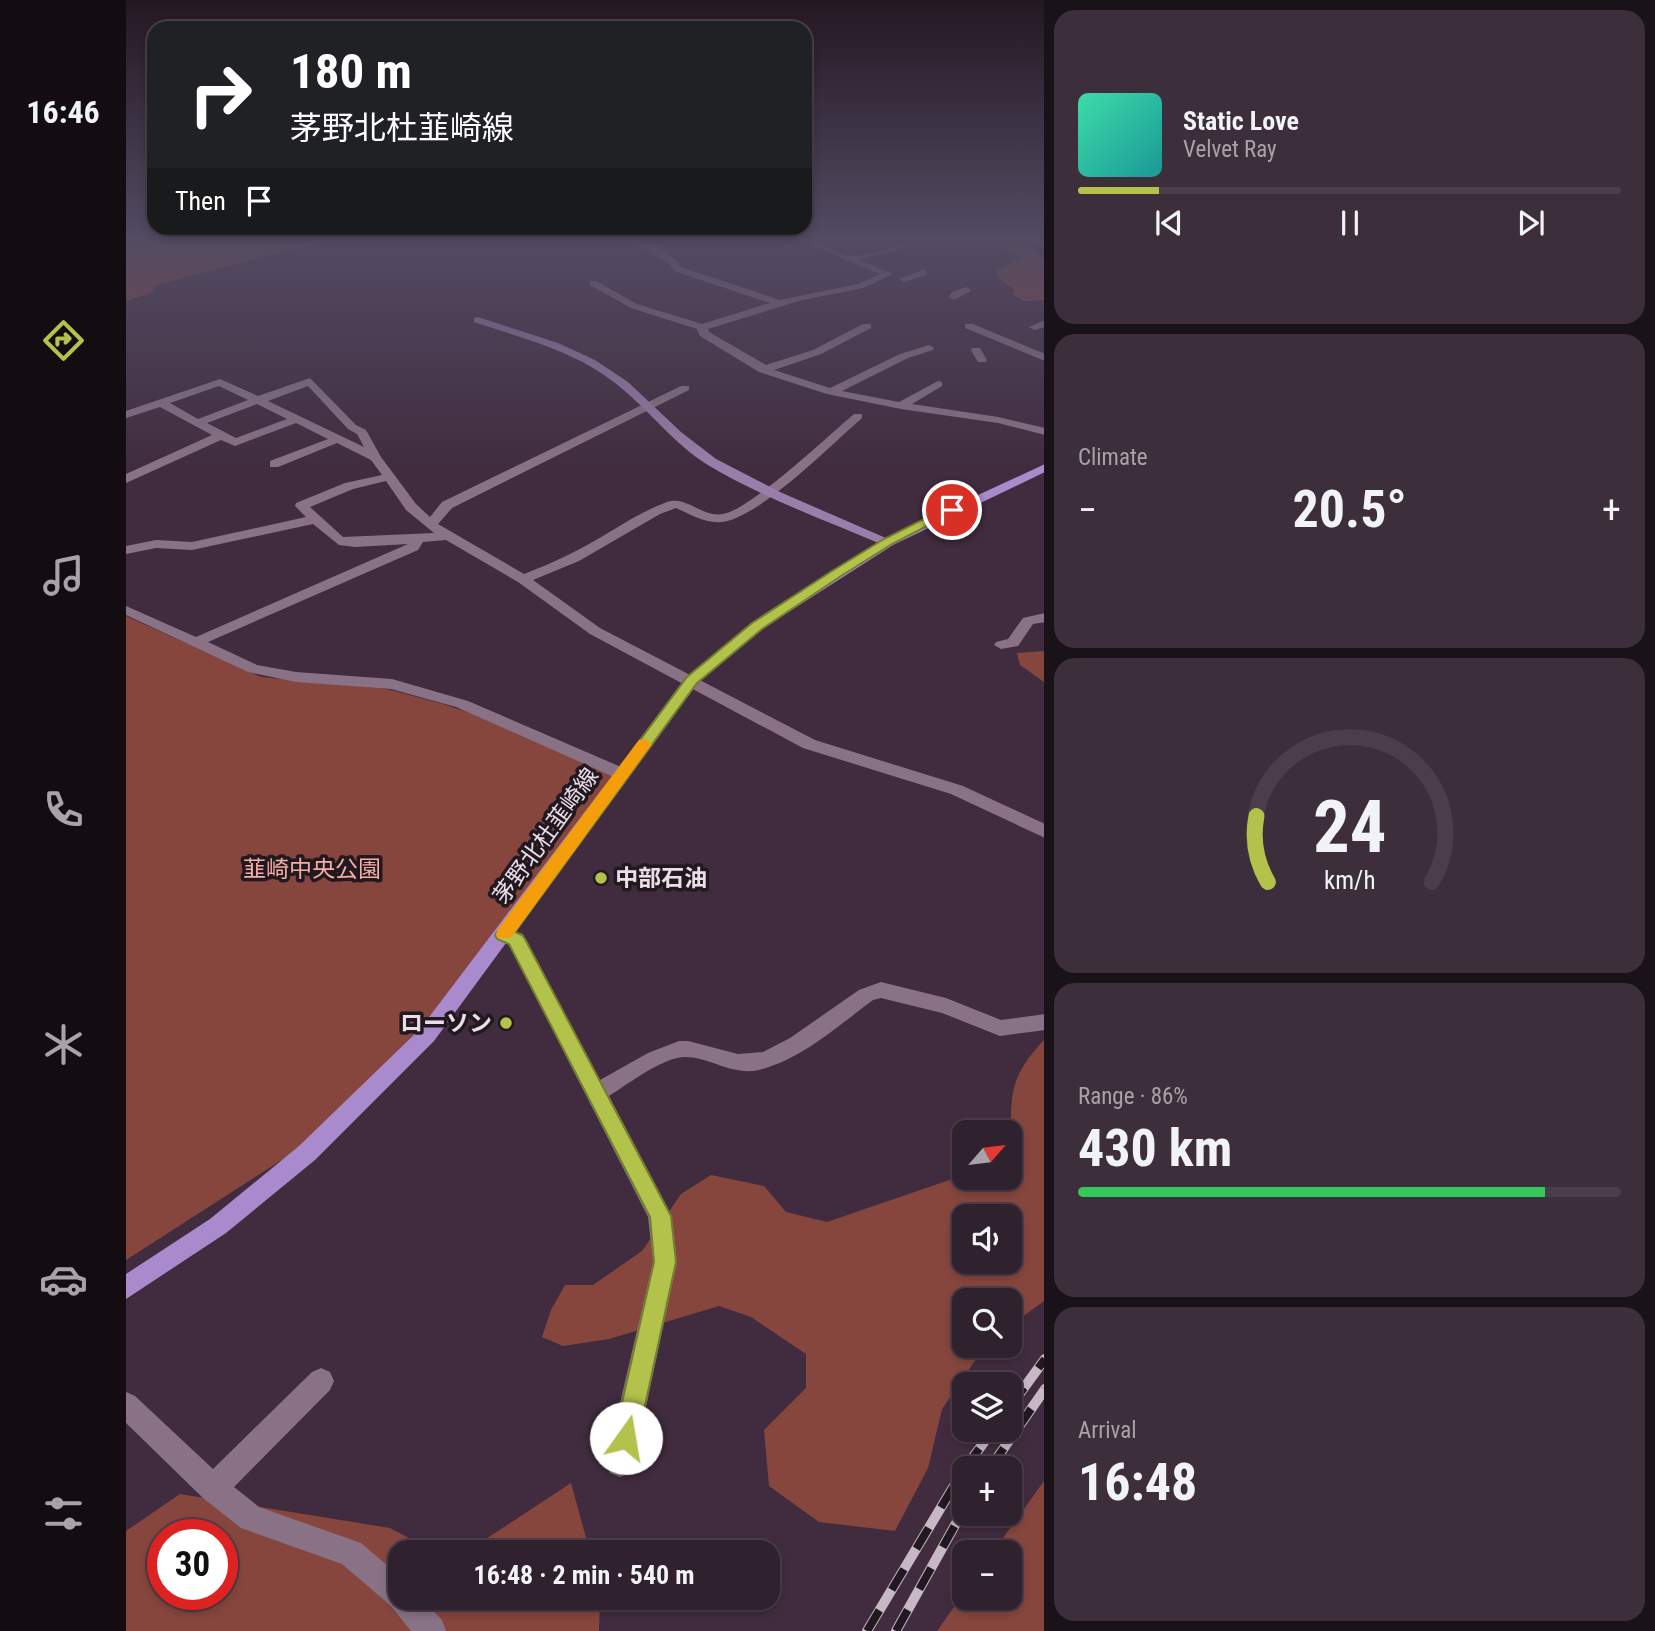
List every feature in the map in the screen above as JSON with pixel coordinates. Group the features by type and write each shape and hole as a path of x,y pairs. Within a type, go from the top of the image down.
{"main road":[{"name":"茅野北杜韮崎線","path":"126,1287 218,1226 307,1153 427,1035 692,680 757,626 888,542 1044,467"}],"street":[{"path":"667,316 702,327 737,316"},
{"path":"763,370 817,352 863,325 869,316"},
{"path":"478,320 570,352 622,383 684,444 715,464 888,542"},
{"path":"970,326 1044,359"},
{"path":"702,327 704,334 763,370 831,392 901,406 998,419 1044,432"},
{"path":"831,392 904,356 929,348"},
{"path":"197,422 310,381 352,427 362,432 375,457 411,508 447,536 523,579 596,631 809,744 957,790 1014,815 1044,832"},
{"path":"126,415 220,382 375,457"},
{"path":"901,406 938,384"},
{"path":"430,524 447,505 685,388"},
{"path":"162,402 235,442 295,420"},
{"path":"523,579 573,558 655,511 676,503 713,518 724,519 772,490 858,416"},
{"path":"126,479 221,435"},
{"path":"274,464 337,439"},
{"path":"126,462 142,473"},
{"path":"389,477 349,486 301,506 340,541 355,543 447,536"},
{"path":"126,550 156,544 192,546 316,519"},
{"path":"196,642 413,547 418,538"},
{"path":"126,610 253,669 296,677 392,684 462,704 622,774"},
{"path":"1001,645 1013,643 1028,621 1044,617"},
{"path":"504,935 516,939 660,1216 665,1262 620,1463"},
{"path":"596,1093 670,1052 685,1048 735,1062 756,1062 777,1055 866,995 881,990 946,1006 1000,1028 1044,1022"},
{"path":"213,1488 321,1381"},
{"path":"126,1405 213,1488 251,1518 351,1553 388,1585"},
{"path":"413,1610 430,1631"}],"green space":[{"name":"韮崎中央公園","path":"126,616 261,677 387,689 443,704 470,713 612,776 429,1024 302,1147 126,1260"},
{"path":"1044,651 1044,682 1020,665 1017,653"},
{"path":"1044,1040 1044,1301 1022,1317 1022,1288 952,1288 952,1358 977,1358 967,1372 952,1372 952,1394 942,1409 928,1468 895,1531 819,1522 769,1486 764,1430 806,1388 806,1354 751,1317 719,1306 609,1339 563,1346 542,1337 551,1310 565,1285 593,1285 642,1251 681,1194 711,1175 764,1186 786,1212 827,1222 952,1179 952,1190 1022,1190 1022,1120 1011,1120 1011,1106 1016,1080"},
{"path":"1044,1481 1044,1631 937,1631 952,1610 1022,1610 1022,1540 1002,1540 1012,1526 1022,1526 1022,1512"},
{"path":"571,1483 587,1540 484,1540"},
{"path":"180,1494 390,1528 412,1540 388,1540 388,1610 600,1610 599,1631 126,1631 126,1531"}],"railway":[{"path":"1022,1391 1044,1360"},
{"path":"998,1456 1044,1390"},
{"path":"974,1456 984,1442"},
{"path":"867,1631 952,1489"},
{"path":"896,1631 955,1526"}],"slow traffic":[{"path":"505,934 645,744"}],"place":[{"name":"中部石油","path":"601,878"},
{"name":"ローソン","path":"506,1023"}],"route":[{"path":"626,1438 665,1262 660,1216 516,939 504,935 692,680 757,626 836,574 888,542 952,510"}]}
